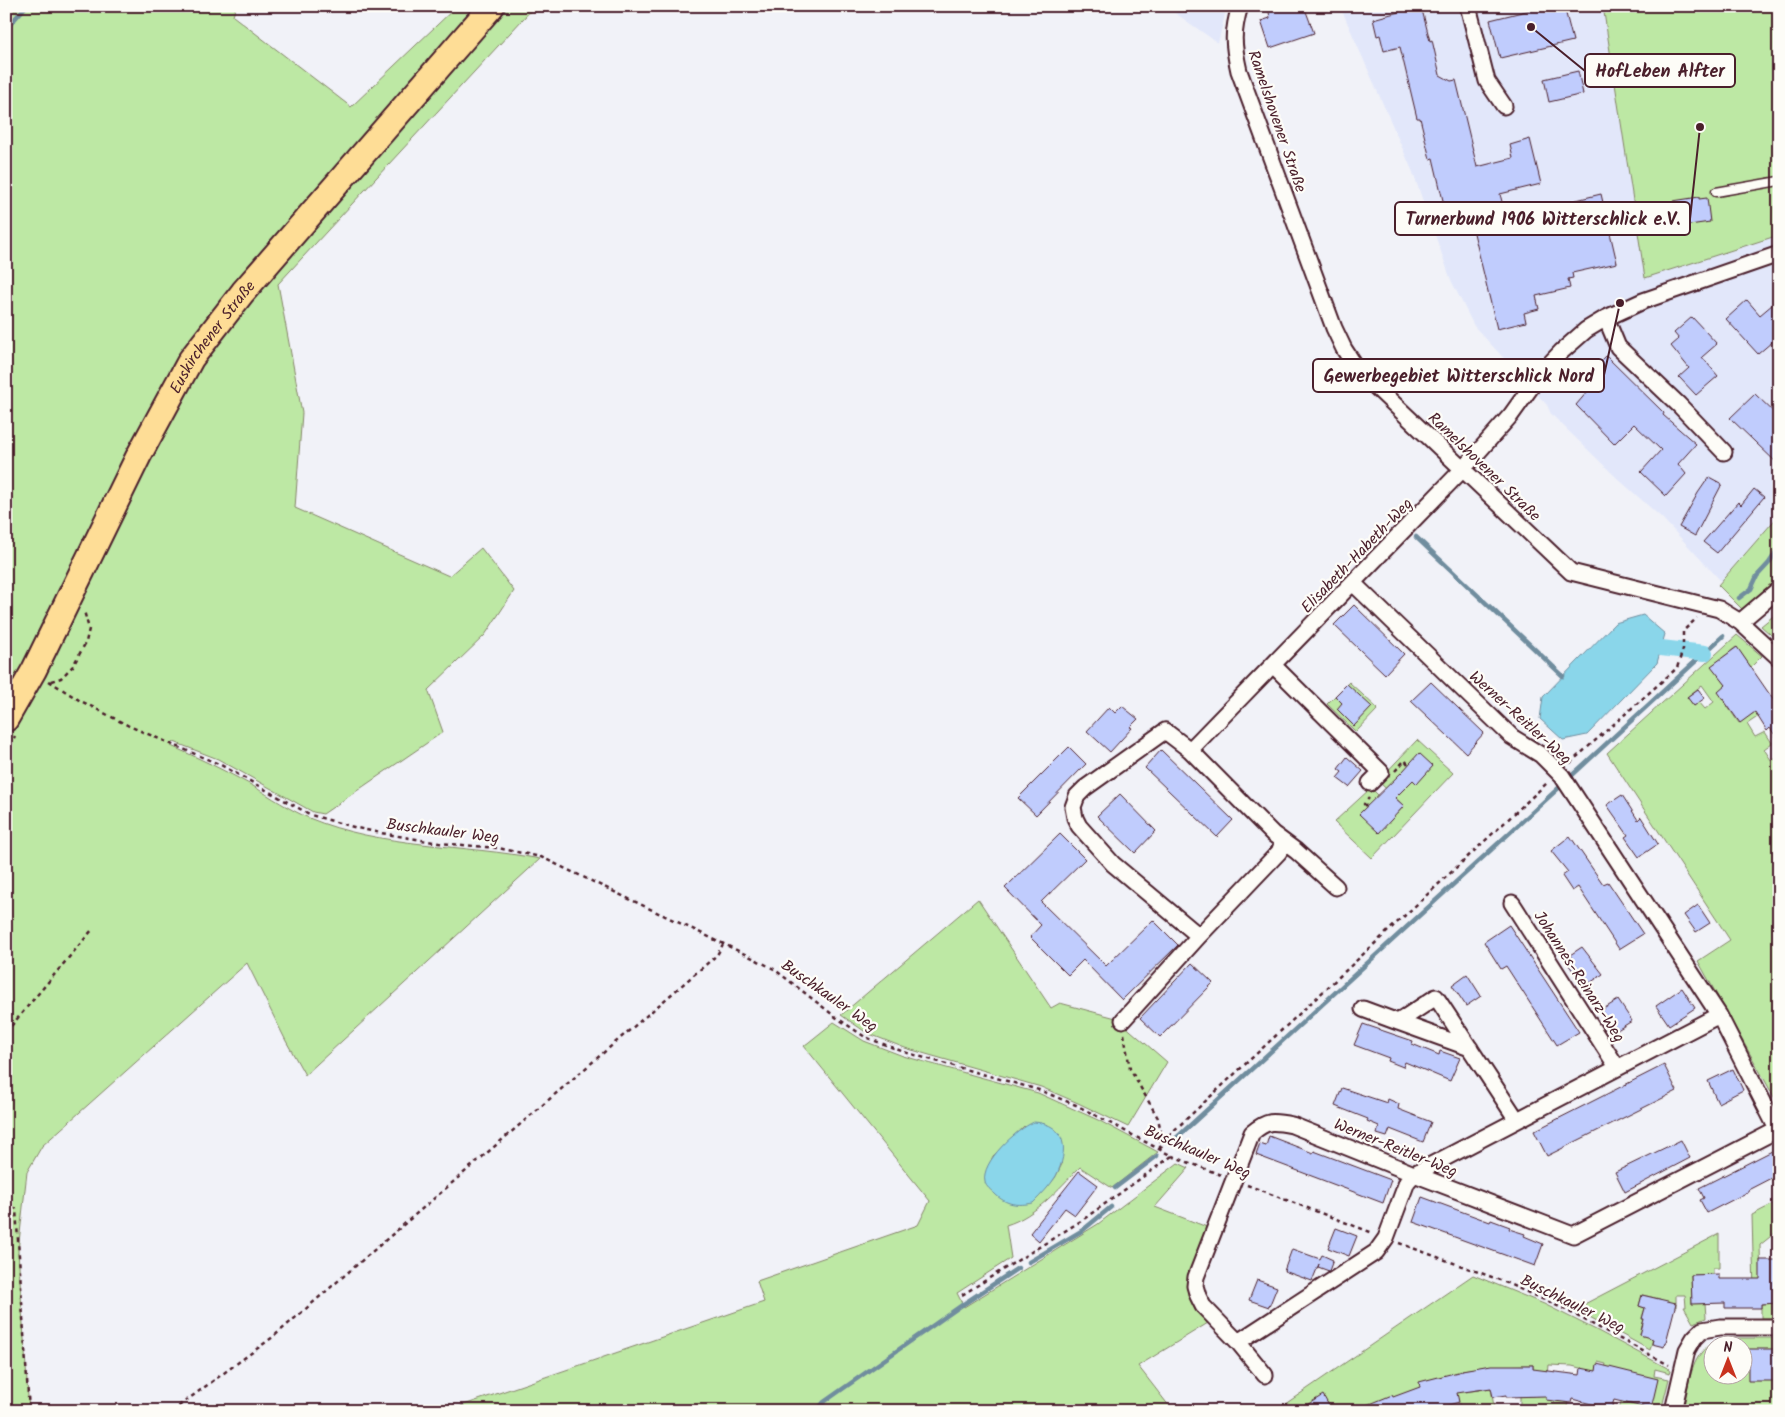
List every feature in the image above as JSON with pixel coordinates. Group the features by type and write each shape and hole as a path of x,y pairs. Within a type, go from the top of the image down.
{"main road":[{"name":"Euskirchener Straße","path":"13,724 34,670 139,455 191,359 243,292 492,6"}],"street":[{"name":"Ramelshovener Straße","path":"1240,6 1234,30 1235,53 1239,71 1330,318 1344,349 1356,369 1571,572 1719,609 1740,622 1779,658"},
{"path":"1468,6 1487,81 1504,106"},
{"name":"Elisabeth-Habeth-Weg","path":"1190,750 1463,469 1511,415 1541,373 1586,330 1606,318 1643,301 1779,254"},
{"path":"1606,318 1618,347 1679,405 1724,452"},
{"name":"Werner-Reitler-Weg","path":"1264,1375 1238,1342 1203,1306 1195,1286 1196,1277 1252,1133 1263,1123 1275,1121 1292,1125 1573,1235 1778,1132 1718,1015 1558,773 1541,755 1512,737 1353,582"},
{"path":"1740,622 1779,589"},
{"path":"1273,665 1381,772 1370,783"},
{"path":"1199,936 1112,864 1079,826 1075,818 1074,807 1077,796 1085,788 1166,731 1190,750 1283,842 1336,886"},
{"path":"1123,1020 1278,852 1283,842"},
{"name":"Johannes-Reinarz-Weg","path":"1512,903 1618,1067"},
{"path":"1398,1022 1436,997 1517,1120"},
{"path":"1363,1009 1470,1048"},
{"name":"Johannes-Reinarz-Weg","path":"1414,1174 1718,1015"},
{"path":"1238,1342 1376,1252 1386,1238 1408,1182 1414,1174"},
{"path":"1673,1411 1686,1350 1702,1330 1720,1327 1779,1327"}],"lane":[{"path":"1716,192 1779,181"}],"path":[{"name":"Buschkauler Weg","path":"80,604 85,613 89,629 86,642 73,666 61,678 49,681 79,700 129,726 221,765 311,815 381,833 439,843 512,850 541,857 774,969 865,1037 904,1052 1039,1090 1076,1105 1172,1156 1500,1280 1562,1308 1682,1372"},
{"path":"1160,1149 1166,1138 1558,773 1576,760 1677,668 1683,649 1683,632 1709,606"},
{"path":"6,752 13,724"},
{"path":"1392,774 1405,760 1408,764"},
{"path":"6,1032 92,930"},
{"path":"172,1411 273,1337 716,955 723,944"},
{"path":"1123,1020 1123,1032 1130,1069 1158,1118 1160,1149"},
{"path":"962,1295 1081,1221 1172,1156"},
{"path":"6,1203 16,1209 29,1411"}],"shaded area":[{"path":"1165,6 1227,6 1218,43"},
{"path":"1340,6 1603,6 1645,278 1779,235 1779,515 1721,581 1662,518 1617,478 1551,414 1547,405 1474,326 1451,280 1412,170"}],"green space":[{"path":"14,6 236,6 233,16 351,107 457,6 535,6 278,284 302,413 295,508 449,576 481,548 514,591 485,635 428,690 443,732 323,814 313,812 218,759 174,742 171,746 233,775 302,815 336,828 394,840 540,859 305,1075 247,963 42,1146 27,1172 18,1251 29,1411 6,1411 6,15"},
{"path":"1603,6 1779,6 1779,235 1645,278"},
{"path":"1779,515 1779,579 1742,609 1718,585"},
{"path":"1777,613 1779,616 1779,642 1761,626"},
{"path":"1737,635 1762,656 1751,667 1736,647 1712,666 1726,685 1724,687 1728,692 1721,697 1739,723 1771,701 1774,706 1747,724 1755,737 1765,732 1772,743 1764,749 1771,760 1775,758 1779,764 1778,1104 1698,961 1730,940 1607,753","holes":["1702,685 1714,702 1705,709 1699,702 1694,706 1687,697"]},
{"path":"1349,682 1378,709 1356,732 1327,704"},
{"path":"1417,740 1453,773 1372,858 1334,822 1371,788 1397,814 1404,806 1378,781"},
{"path":"978,899 1051,1008 1060,1003 1116,1018 1167,1062 1128,1127 1041,1087 905,1048 867,1033 841,1015"},
{"path":"834,1022 864,1041 903,1056 1038,1093 1098,1120 1158,1152 1112,1188 1080,1167 1055,1193 1037,1208 1017,1221 1006,1225 1011,1258 957,1293 964,1307 1098,1224 1178,1163 1189,1168 1155,1207 1207,1227 1188,1276 1188,1295 1208,1323 1138,1366 1173,1411 455,1411 461,1406 764,1302 757,1281 918,1225 930,1201 804,1046","holes":["1024,1126 1062,1164 1055,1178 1033,1203 990,1163 993,1156"]},
{"path":"1779,1201 1779,1233 1775,1233 1760,1245 1761,1293 1754,1293 1752,1215"},
{"path":"1719,1234 1719,1268 1713,1268 1713,1274 1691,1275 1692,1303 1705,1303 1706,1318 1693,1323 1684,1307 1686,1307 1685,1295 1676,1295 1676,1307 1660,1303 1660,1299 1642,1295 1639,1306 1645,1308 1640,1335 1653,1338 1650,1350 1575,1309"},
{"path":"1473,1275 1544,1304 1671,1370 1670,1373 1655,1369 1654,1376 1669,1379 1661,1411 1619,1411 1628,1372 1604,1373 1606,1364 1598,1362 1596,1372 1572,1366 1549,1365 1546,1399 1569,1402 1567,1411 1520,1411 1520,1396 1534,1396 1533,1365 1491,1366 1462,1370 1465,1392 1491,1388 1494,1407 1491,1408 1491,1411 1461,1411 1456,1392 1427,1411 1374,1411 1371,1403 1350,1411 1314,1411 1309,1404 1297,1411 1275,1411"},
{"path":"1779,1303 1779,1318 1761,1318 1761,1304"},
{"path":"1752,1338 1779,1338 1779,1411 1683,1411 1689,1379 1697,1359 1702,1352 1702,1384 1752,1384"}],"water":[{"path":"1643,615 1665,634 1657,663 1587,735 1563,740 1540,719 1543,697 1615,623"},
{"path":"1034,1122 1045,1124 1059,1133 1063,1148 1060,1167 1051,1183 1033,1203 1017,1204 1008,1202 999,1198 988,1187 985,1182 985,1174 988,1165 1001,1147 1018,1132"}],"building":[{"path":"1268,6 1304,6 1314,33 1270,48 1261,21 1270,18"},
{"path":"1421,6 1430,41 1432,40 1440,75 1451,81 1456,80 1477,167 1513,158 1510,145 1530,139 1541,184 1500,194 1506,217 1601,194 1617,263 1572,273 1573,278 1568,279 1570,288 1536,296 1539,309 1524,313 1526,322 1497,329 1467,204 1445,209 1433,158 1430,159 1420,118 1417,118 1400,47 1384,51 1380,35 1377,36 1373,19"},
{"path":"1546,6 1564,6 1573,41 1500,58 1490,20"},
{"path":"1578,71 1583,94 1549,102 1544,79"},
{"path":"1699,197 1699,199 1707,198 1710,222 1669,228 1667,211 1674,210 1673,201"},
{"path":"1779,299 1779,336 1758,354 1726,319 1747,300 1760,315"},
{"path":"1692,317 1717,344 1702,357 1718,376 1696,395 1679,377 1689,368 1671,346 1679,339 1674,333"},
{"path":"1606,356 1664,413 1663,415 1696,444 1678,464 1686,474 1666,496 1641,472 1661,450 1634,424 1614,444 1576,405 1594,384 1586,377"},
{"path":"1755,394 1779,417 1779,465 1730,418"},
{"path":"1709,477 1722,484 1695,536 1679,527"},
{"path":"1754,489 1764,497 1717,553 1703,542 1738,502 1741,505"},
{"path":"1354,605 1404,654 1385,674 1334,625"},
{"path":"1737,647 1779,708 1779,741 1770,728 1767,731 1755,712 1740,723 1718,692 1726,685 1711,666"},
{"path":"1431,682 1484,733 1466,753 1411,701"},
{"path":"1347,684 1372,707 1354,726 1337,709 1342,703 1335,696"},
{"path":"1698,689 1705,698 1694,706 1687,697"},
{"path":"1122,706 1138,719 1110,752 1087,731 1109,707 1115,713"},
{"path":"1069,747 1086,764 1036,815 1018,798"},
{"path":"1161,750 1233,820 1217,837 1145,768"},
{"path":"1419,753 1433,766 1417,784 1413,780 1395,798 1404,806 1379,833 1359,814"},
{"path":"1347,757 1363,771 1349,787 1337,778 1342,772 1338,769"},
{"path":"1120,794 1156,831 1135,853 1097,816"},
{"path":"1622,795 1638,820 1641,817 1658,844 1639,857 1625,837 1628,835 1607,805"},
{"path":"1060,834 1085,859 1041,902 1106,966 1153,920 1178,945 1122,1000 1083,960 1068,975 1030,937 1041,925 1005,888"},
{"path":"1570,836 1603,884 1608,882 1643,934 1619,949 1578,887 1572,891 1562,876 1568,872 1551,851"},
{"path":"1698,905 1710,923 1696,932 1684,915"},
{"path":"1509,925 1579,1032 1557,1045 1506,966 1501,969 1484,942"},
{"path":"1582,947 1603,974 1584,987 1569,965 1574,962 1570,955"},
{"path":"1192,963 1213,983 1160,1037 1140,1018"},
{"path":"1467,974 1481,996 1466,1006 1452,985"},
{"path":"1682,988 1695,1008 1669,1025 1656,1006"},
{"path":"1618,1000 1632,1021 1614,1032 1600,1011"},
{"path":"1363,1024 1413,1041 1412,1044 1439,1055 1440,1051 1460,1058 1450,1081 1405,1062 1403,1067 1388,1061 1389,1058 1354,1045"},
{"path":"1664,1065 1677,1091 1547,1156 1534,1131"},
{"path":"1733,1069 1743,1090 1718,1103 1708,1081"},
{"path":"1342,1088 1387,1103 1388,1099 1399,1104 1398,1109 1431,1122 1423,1142 1390,1129 1387,1137 1377,1134 1379,1126 1367,1121 1368,1119 1335,1106"},
{"path":"1269,1136 1391,1180 1383,1203 1256,1155 1260,1144 1266,1146"},
{"path":"1681,1140 1690,1158 1625,1192 1615,1172"},
{"path":"1772,1151 1779,1164 1779,1174 1707,1213 1700,1200 1704,1198 1699,1188"},
{"path":"1079,1171 1098,1185 1075,1215 1065,1208 1039,1241 1030,1233"},
{"path":"1422,1197 1490,1222 1491,1220 1510,1227 1509,1229 1525,1234 1524,1236 1543,1244 1535,1266 1413,1222"},
{"path":"1336,1228 1357,1236 1349,1256 1328,1248"},
{"path":"1292,1249 1320,1259 1322,1255 1333,1260 1329,1271 1318,1267 1319,1264 1312,1281 1284,1271"},
{"path":"1760,1260 1779,1260 1779,1303 1761,1304 1761,1308 1725,1308 1725,1303 1692,1304 1691,1275 1719,1274 1719,1279 1760,1279"},
{"path":"1257,1280 1277,1287 1269,1307 1249,1300"},
{"path":"1642,1295 1676,1303 1664,1347 1652,1344 1653,1339 1640,1335 1645,1308 1639,1306"},
{"path":"1752,1349 1775,1349 1775,1381 1752,1381"},
{"path":"1597,1364 1658,1379 1651,1409 1614,1400 1611,1409 1572,1399 1571,1403 1546,1400 1546,1396 1506,1397 1506,1395 1493,1397 1491,1388 1457,1393 1459,1402 1429,1411 1353,1411 1392,1395 1393,1397 1420,1387 1419,1382 1462,1370 1491,1365 1533,1365 1533,1369 1580,1375 1581,1368 1596,1371"},
{"path":"1323,1395 1332,1411 1297,1411"}],"waterway":[{"path":"6,29 26,6"},
{"path":"1416,537 1563,676"},
{"path":"1739,598 1751,589 1757,576 1779,548"},
{"path":"1567,780 1723,636"},
{"path":"1661,648 1705,653"},
{"path":"1173,1141 1563,784"},
{"path":"1115,1188 1157,1156"},
{"path":"1029,1262 1083,1230 1111,1207"},
{"path":"817,1411 824,1402 1018,1268"}],"place":[{"name":"HofLeben Alfter","path":"1531,27"},
{"name":"Turnerbund 1906 Witterschlick e.V.","path":"1700,127"},
{"name":"Gewerbegebiet Witterschlick Nord","path":"1620,303"}]}
